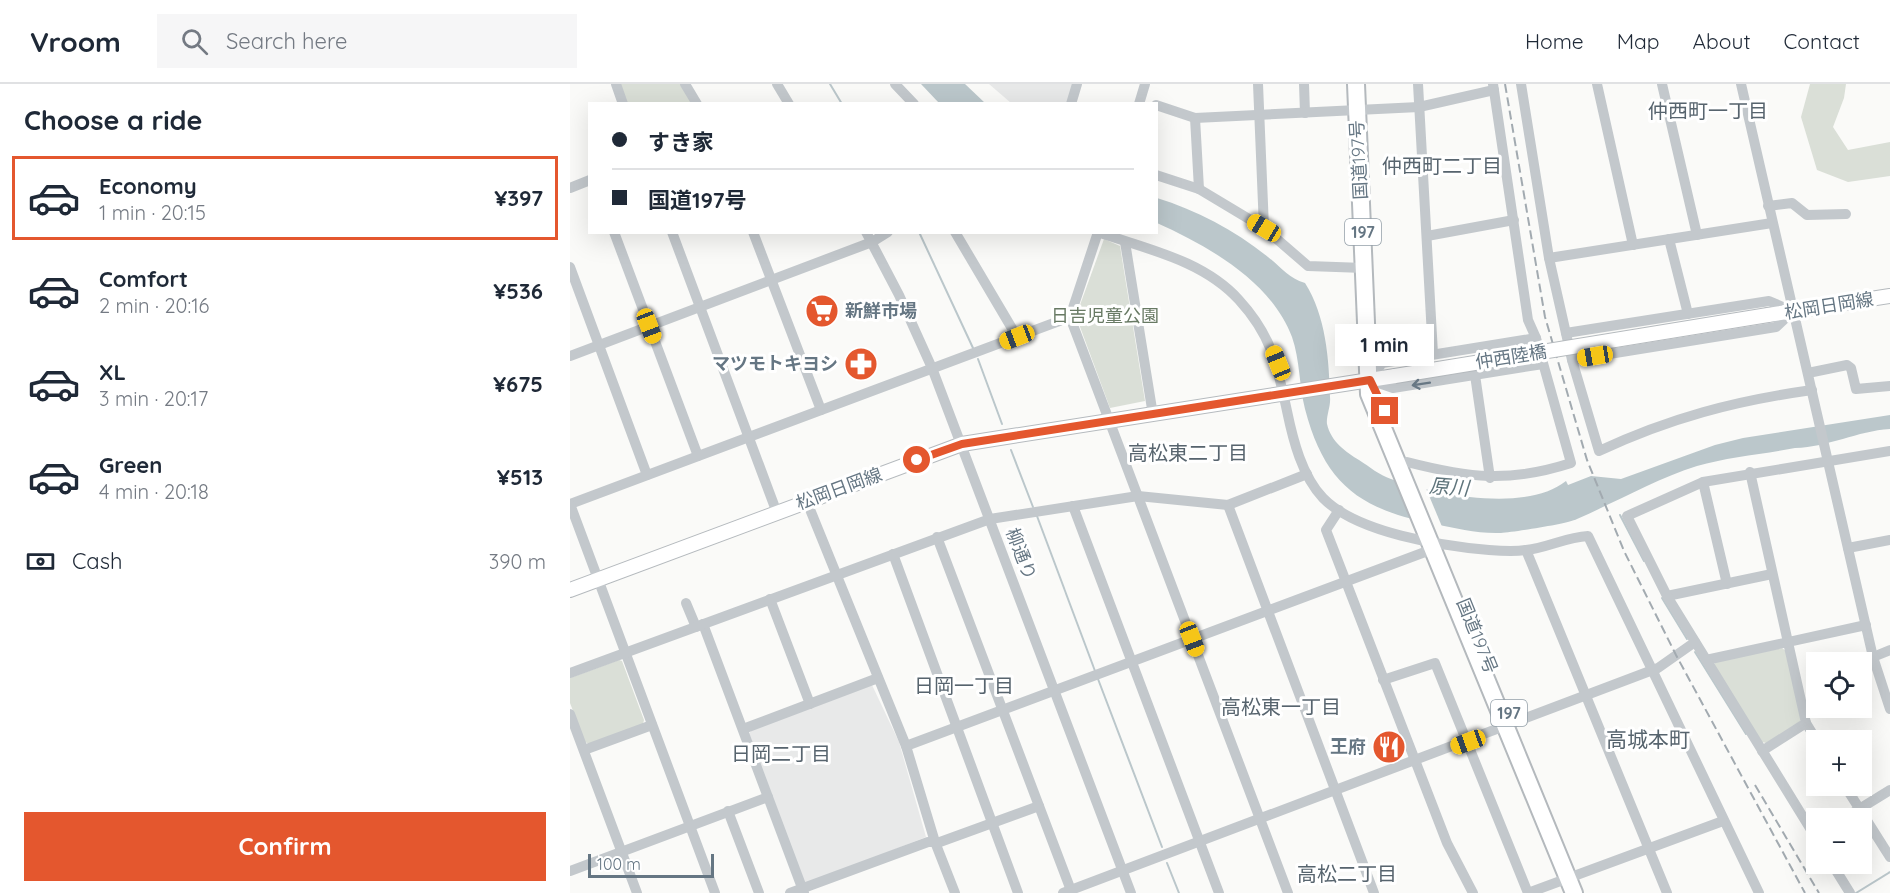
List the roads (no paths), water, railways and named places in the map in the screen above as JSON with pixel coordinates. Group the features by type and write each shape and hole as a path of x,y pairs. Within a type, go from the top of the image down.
{"highway":[{"name":"国道197号","path":"1356,84 1369,394 1407,471 1573,882 1584,893"}],"main road":[{"name":"松岡日岡線","path":"1768,315 1890,296"},
{"name":"仲西陸橋","path":"1370,380 1768,315"},
{"name":"松岡日岡線","path":"570,590 962,444 1370,380"}],"street":[{"path":"616,84 622,102"},
{"path":"685,84 696,102"},
{"path":"777,84 788,102"},
{"path":"895,84 912,102"},
{"path":"1072,102 1077,84"},
{"path":"1139,102 1145,84"},
{"path":"1258,84 1264,228"},
{"path":"1304,84 1305,113"},
{"path":"1418,84 1433,354"},
{"path":"1521,84 1549,258 1572,360 1599,452 1646,429 1709,409 1754,398 1813,395"},
{"path":"1596,84 1633,245"},
{"path":"1662,84 1697,235"},
{"path":"1740,84 1873,657 1890,709"},
{"path":"1158,106 1195,118 1419,107 1493,87 1528,320 1536,338 1571,463 1537,474 1490,478 1407,471"},
{"path":"1195,118 1199,189"},
{"path":"1158,177 1199,189 1264,228 1308,266 1364,268"},
{"path":"570,188 588,181"},
{"path":"1768,206 1792,203 1807,215 1846,214"},
{"path":"1427,236 1514,220"},
{"path":"1549,258 1772,223"},
{"path":"615,234 698,456"},
{"path":"673,234 777,513"},
{"path":"754,234 821,410"},
{"path":"956,234 1017,337"},
{"path":"1097,234 1070,317 1288,893"},
{"path":"1103,234 1156,249 1190,265 1215,279 1239,299 1272,350 1289,393 1292,435 1307,474 1322,497 1339,510 1371,526 1488,550 1526,550 1588,536 1759,893"},
{"path":"570,356 771,280 869,237"},
{"name":"柳通り","path":"869,237 932,368 1131,893"},
{"path":"1669,239 1688,314"},
{"path":"1125,242 1153,415"},
{"path":"570,267 647,475"},
{"path":"1566,333 1769,301 1793,311"},
{"path":"1572,360 1776,327 1793,311"},
{"path":"715,893 570,504 1070,317"},
{"path":"1536,338 1382,363 1370,380 1393,388 1543,364"},
{"path":"1808,373 1848,365 1851,368 1856,388 1890,386"},
{"path":"1475,375 1490,478"},
{"path":"1806,820 1667,596 1627,516 1703,482 1828,458 1890,451"},
{"path":"1750,472 1806,723 1810,730"},
{"path":"570,674 990,519 1138,496 1228,506 1307,474"},
{"path":"1703,482 1726,584"},
{"path":"807,502 906,746 935,842 955,893"},
{"path":"1072,506 1219,893"},
{"path":"1228,506 1374,893"},
{"path":"1339,510 1326,530 1447,843 1473,893"},
{"path":"937,537 1039,806 1069,892 1468,742 1652,670 1695,642"},
{"path":"906,746 1346,582 1433,540"},
{"path":"1848,548 1890,540"},
{"path":"1526,550 1667,893"},
{"path":"893,554 1018,893"},
{"path":"1667,596 1773,574"},
{"path":"770,599 810,704"},
{"path":"686,603 700,626 743,729 804,891"},
{"path":"1706,660 1866,625"},
{"path":"1873,657 1890,650"},
{"path":"1383,680 1435,663 1528,893 1573,882 1649,848 1723,821"},
{"path":"743,729 878,678"},
{"path":"570,714 638,893"},
{"path":"1762,751 1806,723"},
{"path":"584,750 652,725"},
{"path":"1861,808 1890,790"},
{"path":"570,871 768,797"},
{"path":"790,893 804,891 928,842 935,842 1039,806"},
{"path":"728,811 759,893"},
{"path":"1872,829 1890,857"},
{"path":"1838,874 1850,893"}],"waterway":[{"path":"830,84 841,102"},
{"path":"920,234 973,348"},
{"path":"978,359 1002,424"},
{"path":"1011,450 1033,507"},
{"path":"1620,515 1644,561"},
{"path":"1037,516 1095,671"},
{"path":"1662,598 1687,639"},
{"path":"1695,652 1746,734"},
{"path":"1098,679 1162,847"},
{"path":"1167,863 1179,893"},
{"path":"1856,893 1890,872"}],"railway":[{"path":"1505,84 1545,317 1587,460 1624,551 1676,655 1805,893"},
{"path":"1755,785 1819,893"}],"place":[{"name":"新鮮市場","path":"822,311"},
{"name":"マツモトキヨシ","path":"861,364"},
{"name":"王府","path":"1389,747"}],"district":[{"name":"仲西町一丁目","path":"1708,111"},
{"name":"仲西町二丁目","path":"1442,166"},
{"name":"高松東二丁目","path":"1188,453"},
{"name":"日岡一丁目","path":"964,686"},
{"name":"高松東一丁目","path":"1281,707"},
{"name":"高城本町","path":"1648,740"},
{"name":"日岡二丁目","path":"781,754"},
{"name":"高松二丁目","path":"1347,874"}],"park label":[{"name":"日吉児童公園","path":"1105,316"}],"water label":[{"name":"原川","path":"1449,487"}]}
